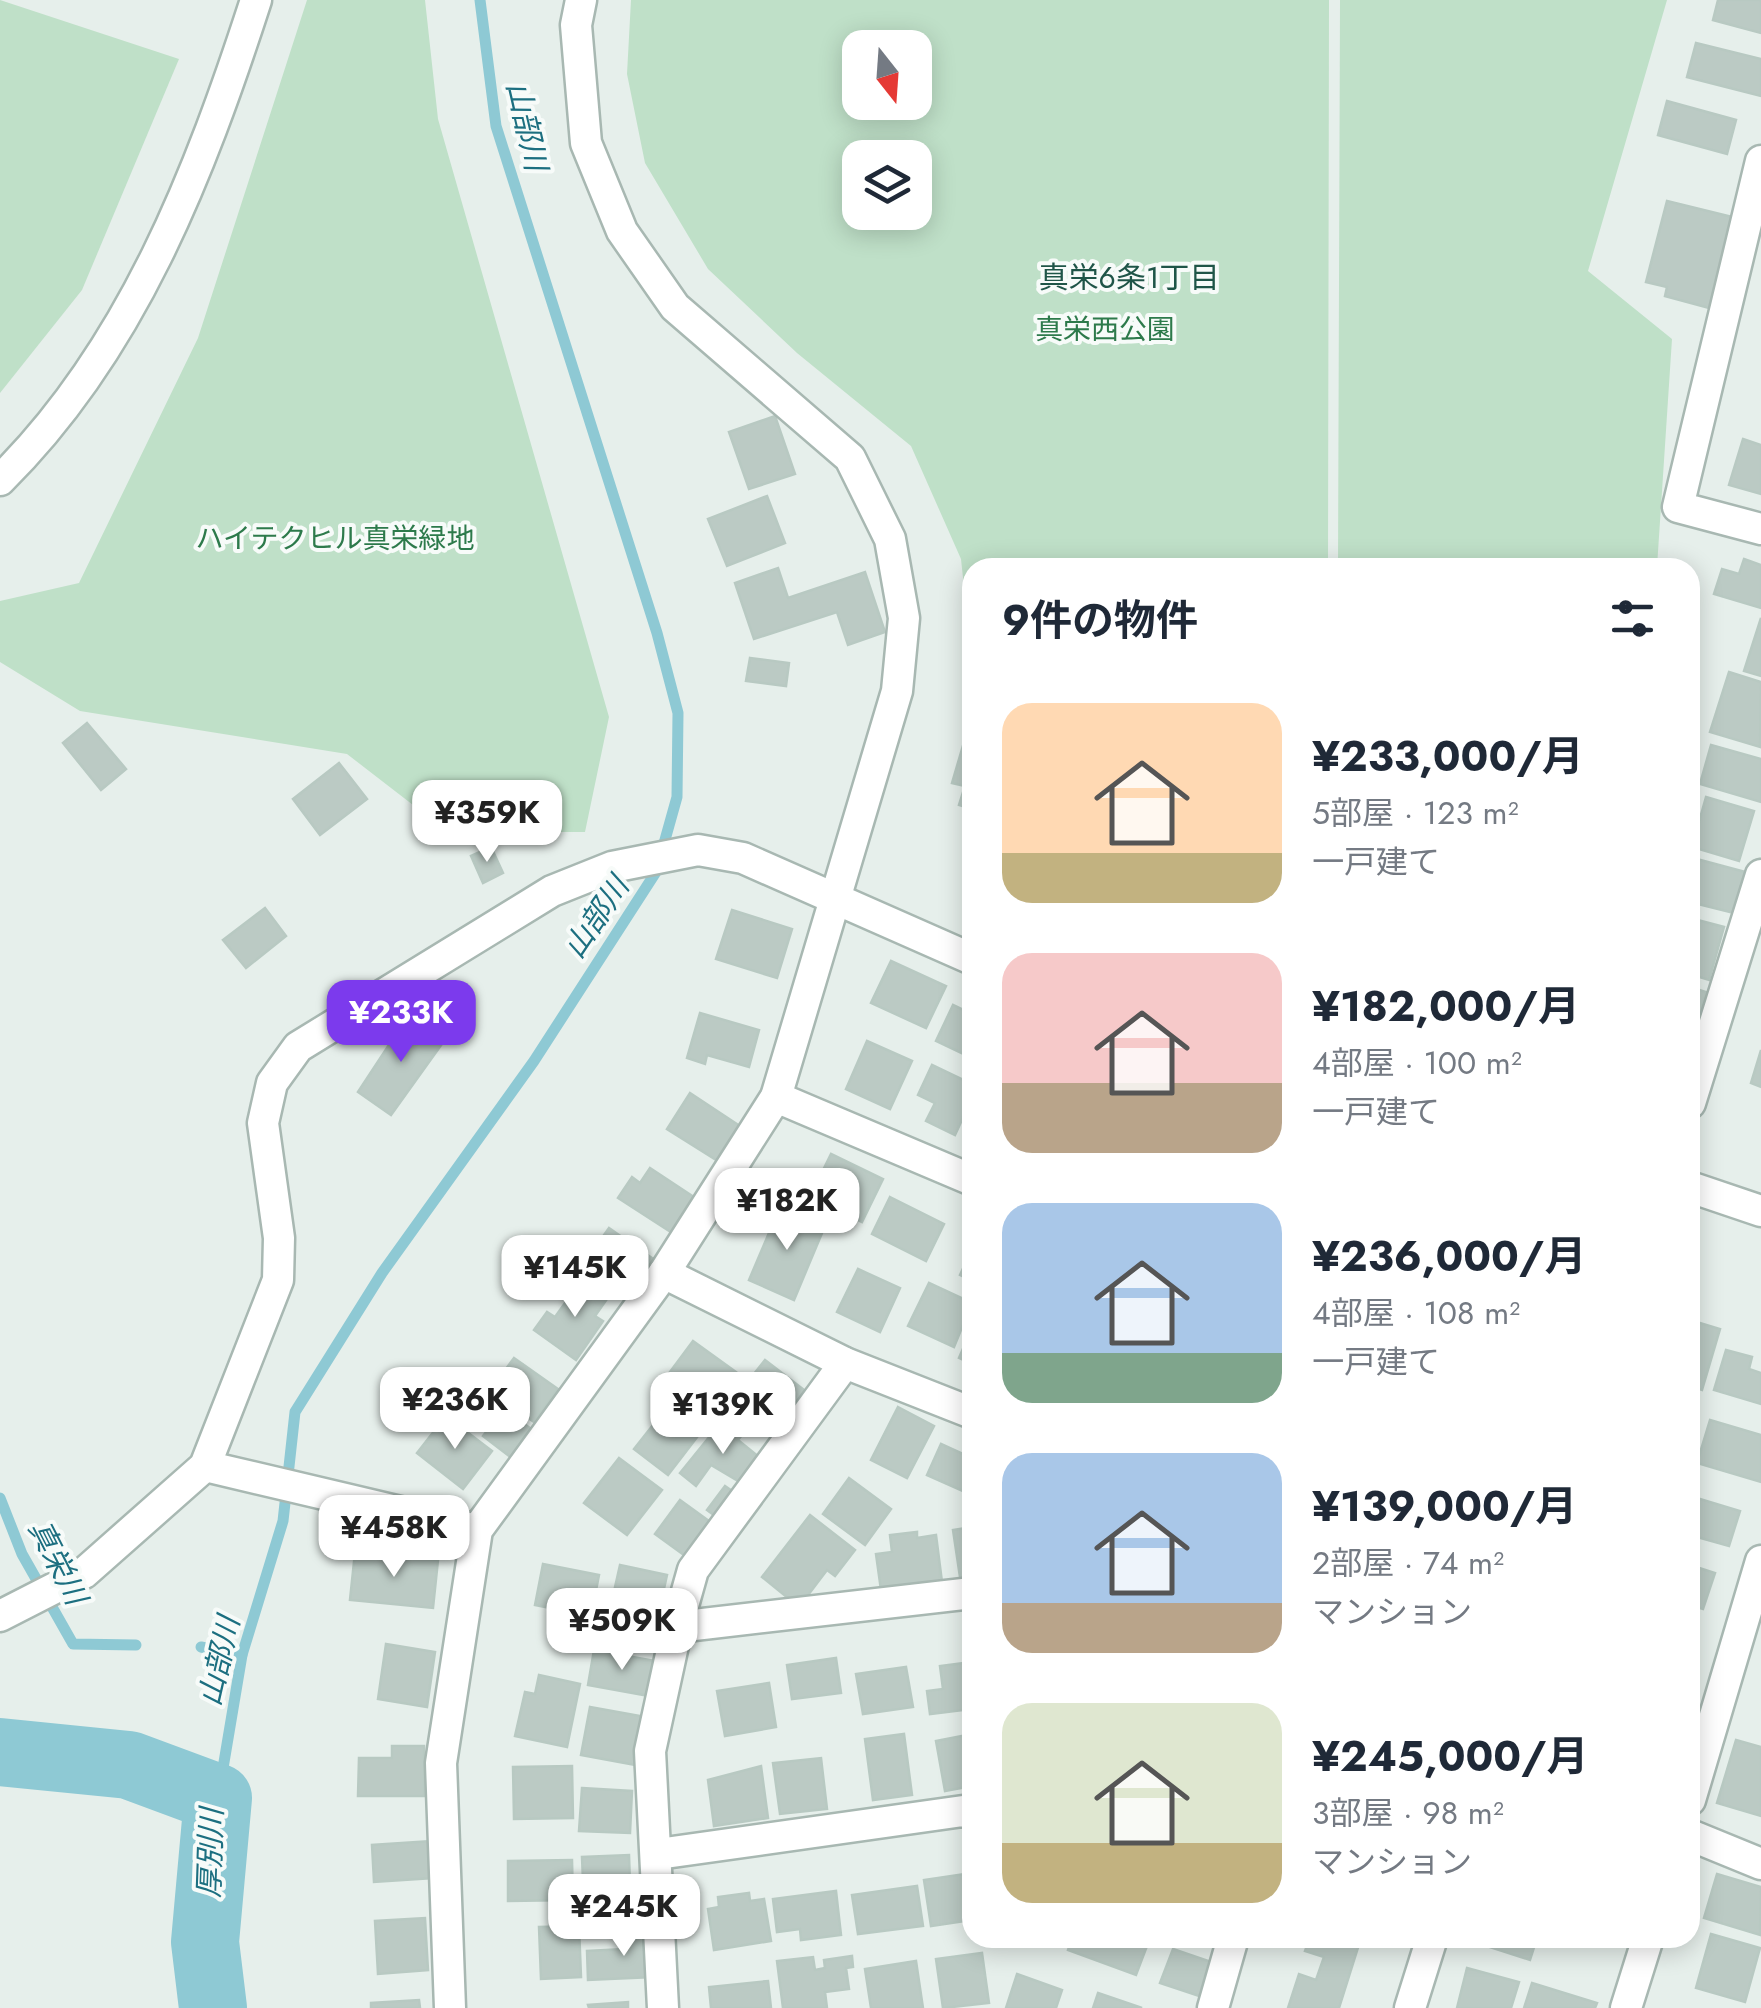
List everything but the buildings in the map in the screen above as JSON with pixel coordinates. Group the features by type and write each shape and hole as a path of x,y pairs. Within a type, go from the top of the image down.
{"street":[{"path":"0,480 36,444 94,365 159,252 210,142 256,0"},
{"path":"450,2008 441,1763 477,1530 664,1273 776,1097 896,692 904,618 890,540 850,458 675,308 622,231 586,143 576,25 581,0"},
{"path":"1761,161 1678,506 1761,529"},
{"path":"0,1616 84,1573 218,1470 278,1280 279,1238 263,1123 272,1083 298,1047 552,890 612,867 698,850 743,858 962,955"},
{"path":"1700,1071 1761,876"},
{"path":"776,1097 962,1176"},
{"path":"1700,1190 1761,1211"},
{"path":"664,1273 846,1363 962,1409"},
{"path":"663,2008 650,1751 693,1570 846,1363"},
{"path":"218,1470 477,1530"},
{"path":"1700,1766 1761,1561"},
{"path":"677,1627 962,1595"},
{"path":"658,1854 962,1811"},
{"path":"1700,1839 1761,1864"},
{"path":"1213,2008 1230,1948"},
{"path":"1410,2008 1429,1948"},
{"path":"1626,2008 1645,1948"}],"green space":[{"path":"0,0 179,59 82,290 0,393"},
{"name":"ハイテクヒル真栄緑地","path":"307,0 425,0 438,119 609,717 585,832 448,832 347,754 80,711 0,662 0,601 79,583 198,338"},
{"name":"真栄西公園","path":"631,0 1329,0 1328,558 962,558 962,568 911,446 797,353 708,269 645,163 627,74"},
{"path":"1340,0 1667,0 1588,271 1672,339 1658,558 1338,558"}],"waterway":[{"name":"山部川","path":"218,1798 242,1655 283,1521 295,1412 382,1273 534,1061 656,872 677,797 678,713 657,633 496,126 480,0"},
{"name":"真栄川","path":"0,1498 22,1554 73,1644 136,1645"},
{"name":"真栄川","path":"201,1647 242,1655"},
{"name":"厚別川","path":"0,1752 129,1765 218,1798 205,1942 213,2008"}],"district":[{"name":"真栄6条1丁目","path":"1129,277"}]}
